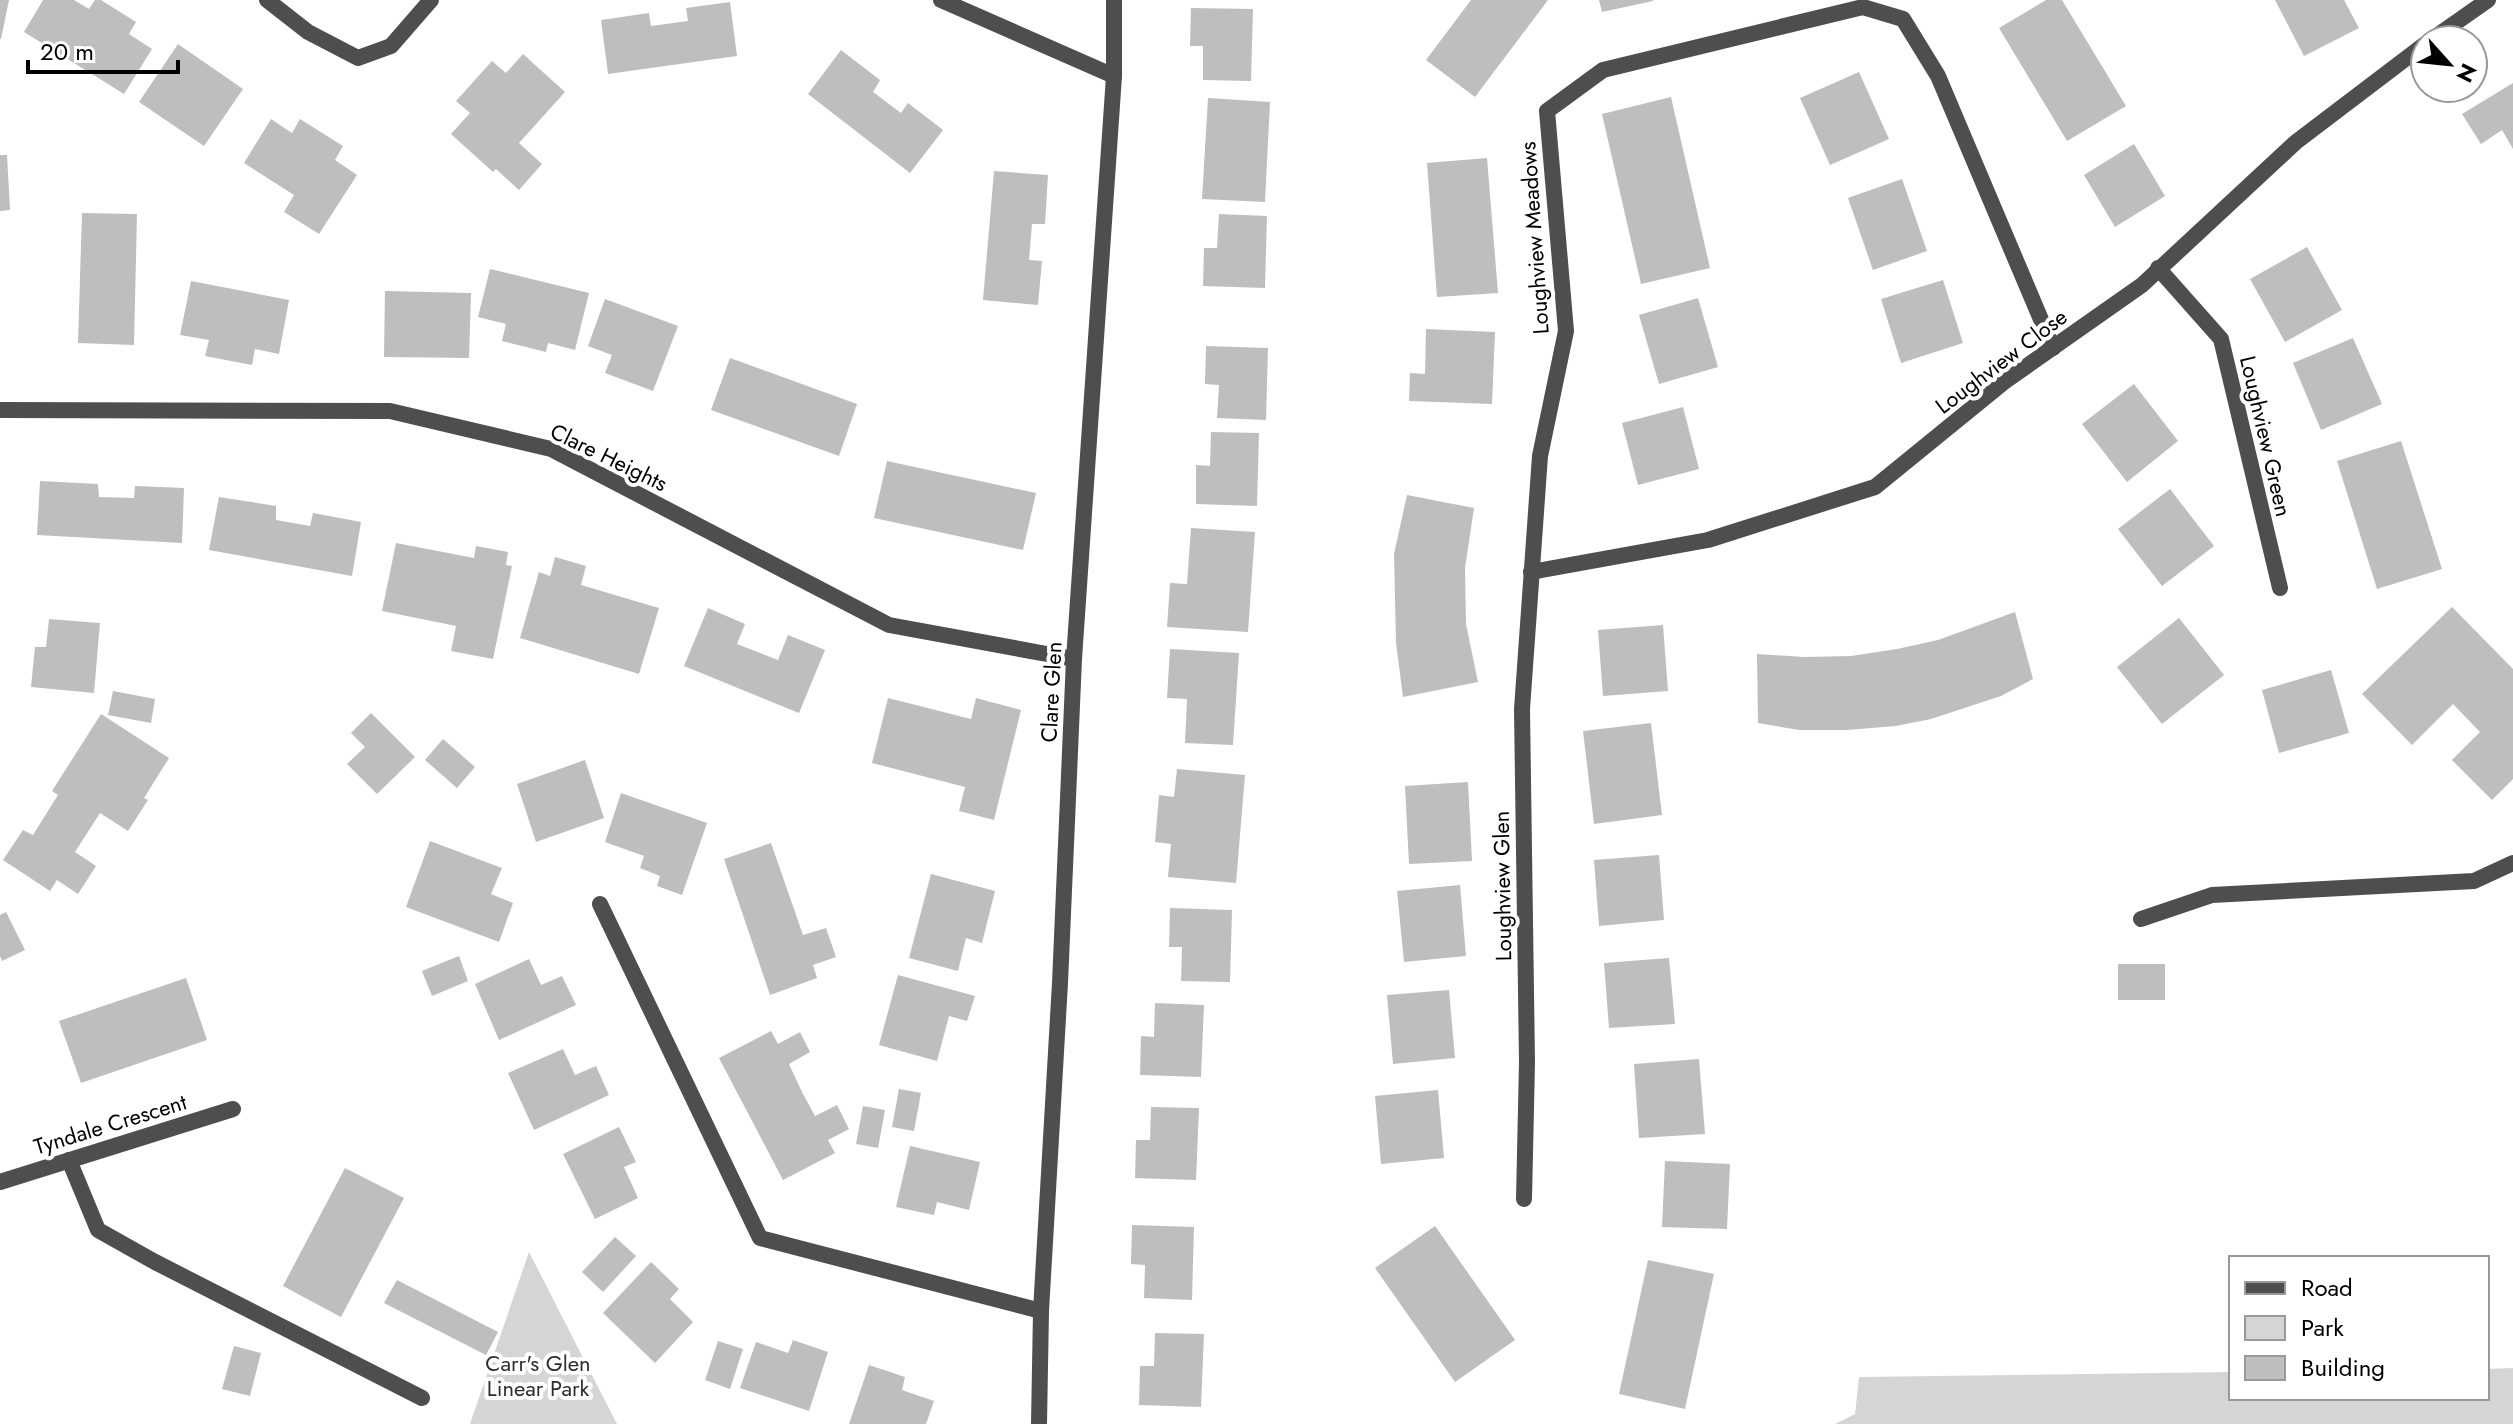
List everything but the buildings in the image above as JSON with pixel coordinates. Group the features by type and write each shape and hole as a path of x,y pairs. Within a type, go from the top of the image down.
{"street":[{"path":"267,0 308,32 358,58 391,46 431,0"},
{"path":"941,0 1114,76"},
{"name":"Clare Glen","path":"1039,1424 1041,1311 1061,968 1074,659 1114,76 1114,0"},
{"path":"2446,24 2462,7 2488,0"},
{"name":"Loughview Meadows","path":"1531,572 1540,456 1566,331 1547,111 1603,70 1863,7 1903,19 1938,76 2053,348"},
{"name":"Loughview Close","path":"1531,572 1708,540 1875,487 2004,382 2142,285 2296,142 2409,56"},
{"name":"Loughview Green","path":"2158,268 2221,339 2280,588"},
{"name":"Clare Heights","path":"0,410 374,411 405,415 551,449 889,625 1074,659"},
{"name":"Loughview Glen","path":"1524,1199 1527,1062 1522,709 1531,572"},
{"path":"2141,919 2212,895 2474,881 2513,863"},
{"path":"600,904 760,1238 1041,1311"},
{"name":"Tyndale Crescent","path":"0,1182 233,1109"},
{"path":"69,1160 98,1230 422,1398"}],"green space":[{"name":"Carr's Glen Linear Park","path":"529,1252 617,1424 470,1424"},
{"path":"2513,1368 2513,1424 1835,1424 1855,1414 1859,1377 2229,1372 2229,1400 2489,1400 2489,1369"}]}
